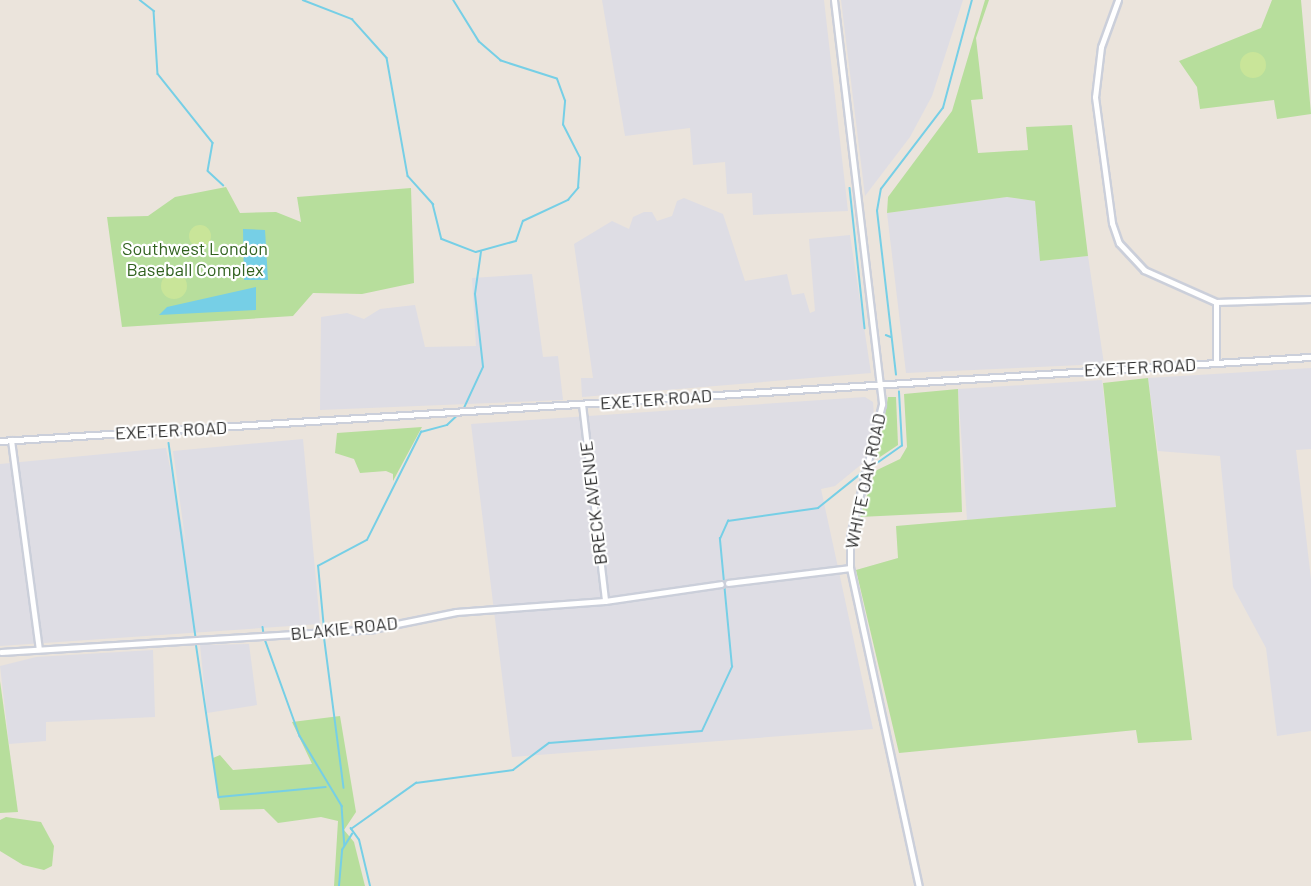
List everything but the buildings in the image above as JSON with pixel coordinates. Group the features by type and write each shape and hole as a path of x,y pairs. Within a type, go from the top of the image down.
{"street":[{"name":"WHITE OAK ROAD","path":"834,0 880,384 880,426 850,536 850,568 919,886"},
{"path":"1118,0 1101,47 1095,97 1112,223 1119,243 1144,270 1216,302 1311,299"},
{"path":"1216,302 1216,362"},
{"name":"EXETER ROAD","path":"0,441 1311,357"},
{"name":"BRECK AVENUE","path":"582,404 605,601"},
{"path":"12,440 39,649"},
{"path":"728,583 850,568"},
{"name":"BLAKIE ROAD","path":"1,652 372,628 456,612 605,601 721,584"}],"shaded area":[{"path":"602,0 824,0 848,211 753,215 752,193 727,194 725,162 693,165 690,128 625,136"},
{"path":"841,0 963,0 932,96 910,137 865,196"},
{"path":"1007,197 1035,201 1041,261 1088,256 1104,364 906,373 887,213"},
{"path":"684,198 723,214 745,281 787,274 792,295 804,293 810,313 815,311 809,239 850,235 871,373 582,397 581,378 593,378 574,244 612,221 629,229 633,217 644,212 652,212 657,221 672,216 677,201"},
{"path":"532,274 543,357 558,356 563,400 320,410 321,317 347,313 364,319 380,309 415,305 425,347 476,346 472,278"},
{"path":"1311,368 1311,449 1296,450 1311,579 1311,731 1277,736 1266,648 1233,587 1220,456 1158,451 1148,378"},
{"path":"1102,380 1116,507 967,520 958,389"},
{"path":"865,397 873,402 874,417 863,463 835,486 821,489 873,729 512,757 471,424"},
{"path":"303,439 320,624 0,646 0,464 166,448 186,545 173,451"},
{"path":"249,644 257,705 207,713 200,645"},
{"path":"153,650 155,717 46,722 46,741 9,744 0,666 36,657"}],"green space":[{"path":"985,0 989,0 976,38 983,99 971,100 978,153 1028,150 1026,127 1072,125 1088,256 1040,261 1035,201 1007,197 887,213 888,197 952,111"},
{"path":"1272,0 1301,0 1311,114 1277,119 1274,100 1200,109 1197,87 1179,61 1261,28"},
{"path":"1253,52 1262,56 1266,65 1262,74 1253,78 1244,74 1240,65 1244,56"},
{"name":"Southwest London Baseball Complex","path":"226,187 240,213 276,212 301,222 297,197 411,188 414,283 362,294 313,293 293,316 122,327 107,217 148,216 175,197"},
{"path":"200,225 208,228 211,236 208,244 200,247 192,244 189,236 192,228"},
{"path":"174,273 183,277 187,286 183,295 174,299 165,295 161,286 165,277"},
{"path":"1148,378 1192,740 1138,743 1136,730 899,753 856,570 898,558 896,526 1116,507 1103,383"},
{"path":"958,389 962,512 860,517 875,471 900,459 907,447 904,394"},
{"path":"888,397 896,397 898,445 877,459"},
{"path":"422,427 393,481 393,474 386,471 360,473 354,459 335,453 337,433"},
{"path":"0,681 18,812 0,813"},
{"path":"340,716 356,812 344,830 354,842 365,886 334,886 338,821 321,817 278,823 264,809 220,810 213,758 220,755 233,770 312,764 292,722"},
{"path":"6,817 41,822 54,846 52,866 44,870 23,865 0,851 0,820"}],"water":[{"path":"243,229 265,230 268,280 244,280"},
{"path":"256,287 256,310 159,315 167,307"}],"waterway":[{"path":"140,0 154,11 158,74 213,143 208,171 223,185"},
{"path":"303,0 352,19 387,58 408,176 433,204 442,239 476,252 516,241 523,221 568,200 578,188 580,158 563,125 565,101 557,79 501,61 479,42 453,0"},
{"path":"896,375 877,211 881,189 943,108 972,0"},
{"path":"850,188 865,328"},
{"path":"464,408 483,367 475,294 481,252"},
{"path":"886,335 891,337"},
{"path":"870,468 902,446 899,392"},
{"path":"324,629 318,566 367,540 421,432 447,425 459,414"},
{"path":"169,443 196,637"},
{"path":"370,886 359,840 351,829 416,783 513,770 549,743 702,731 732,667 720,539 728,521 818,508 863,472"},
{"path":"263,627 264,634"},
{"path":"324,634 344,788"},
{"path":"265,639 300,736 342,806 345,845"},
{"path":"196,642 219,797 326,787"},
{"path":"339,886 342,850 352,834"}]}
